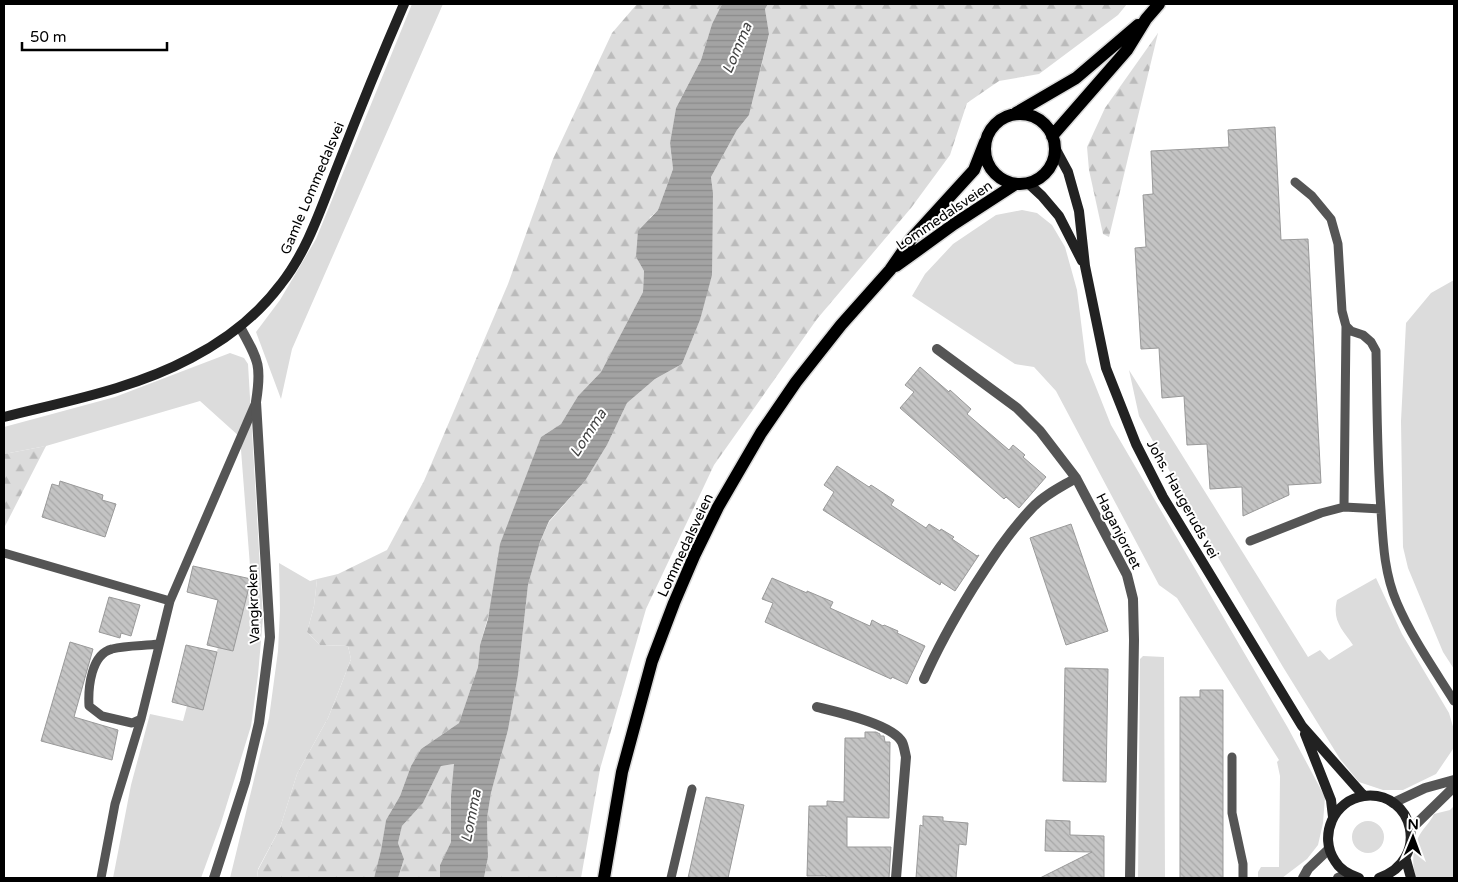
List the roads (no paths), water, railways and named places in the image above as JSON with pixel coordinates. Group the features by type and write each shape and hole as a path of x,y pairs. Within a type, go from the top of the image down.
{"main road":[{"name":"Gamle Lommedalsvei","path":"4,417 110,390 164,370 198,354 240,327 261,309 282,283 301,252 404,4"},
{"path":"1146,19 1076,78 1016,114 1002,119 992,128 985,142 986,159 993,173 1014,185 1040,179 1052,164 1054,142 1127,50 1146,19 1158,4"},
{"path":"1016,114 1028,115 1043,123 1054,142"},
{"name":"Lommedalsveien","path":"604,878 622,772 638,709 662,632 695,554 742,463 779,406 840,325 890,270 912,238 974,170 985,142"},
{"name":"Johs. Haugeruds vei","path":"1054,142 1068,172 1079,211 1085,266 1106,368 1136,444 1163,498 1302,726 1331,800 1333,816"},
{"name":"Johs. Haugeruds vei","path":"1028,183 1059,216 1085,266"},
{"name":"Lommedalsveien","path":"890,270 954,224 1014,185"},
{"name":"Johs. Haugeruds vei","path":"1302,726 1364,796"},
{"path":"1359,878 1348,874 1335,862 1329,849 1328,830 1333,816 1338,810 1350,801 1364,796 1379,797 1393,803 1405,816 1411,829 1411,846 1406,860 1390,874 1379,878"},
{"path":"1406,860 1411,878"}],"street":[{"name":"Vangkroken","path":"214,878 247,774 259,723 270,637 256,402 260,380 259,368 256,357 240,327"},
{"name":"Haganjordet","path":"937,349 1016,408 1040,431 1076,478 1127,575 1133,599 1130,878"},
{"path":"924,679 936,651 952,622 996,552 1033,507 1047,495 1076,478"},
{"path":"817,707 854,716 881,726 902,741 906,757 896,878"},
{"path":"1393,803 1425,788 1454,780"},
{"path":"1411,829 1454,787"},
{"path":"1303,878 1308,869 1329,849"},
{"path":"1338,878 1348,874"}],"lane":[{"path":"1295,182 1312,196 1331,219 1338,244 1342,311 1346,326 1344,507"},
{"path":"1346,326 1351,331 1363,334 1372,342 1376,350 1383,552 1388,576 1396,602 1410,629 1454,701"},
{"path":"101,878 116,804 141,719 170,600 256,402"},
{"path":"1250,542 1321,513 1344,507 1381,509"},
{"path":"4,553 170,600"},
{"path":"141,719 132,723 102,716 88,706 88,688 98,658 110,649 159,644"},
{"path":"1232,757 1232,814 1243,864 1243,878"},
{"path":"671,878 692,789"}],"water":[{"name":"Lomma","path":"722,4 768,4 765,9 769,34 749,115 737,130 711,177 713,193 712,275 700,320 682,364 655,379 627,403 607,445 585,481 549,521 540,542 528,585 518,675 508,730 491,793 487,818 488,857 484,878 440,878 440,865 451,842 451,795 454,764 441,766 423,803 402,826 398,843 404,859 398,878 374,878 386,820 400,796 411,766 421,749 459,723 478,667 480,645 488,619 500,544 541,437 561,424 578,396 601,372 643,292 644,271 636,257 638,231 658,210 673,169 670,143 676,108 701,60 712,24"}]}
